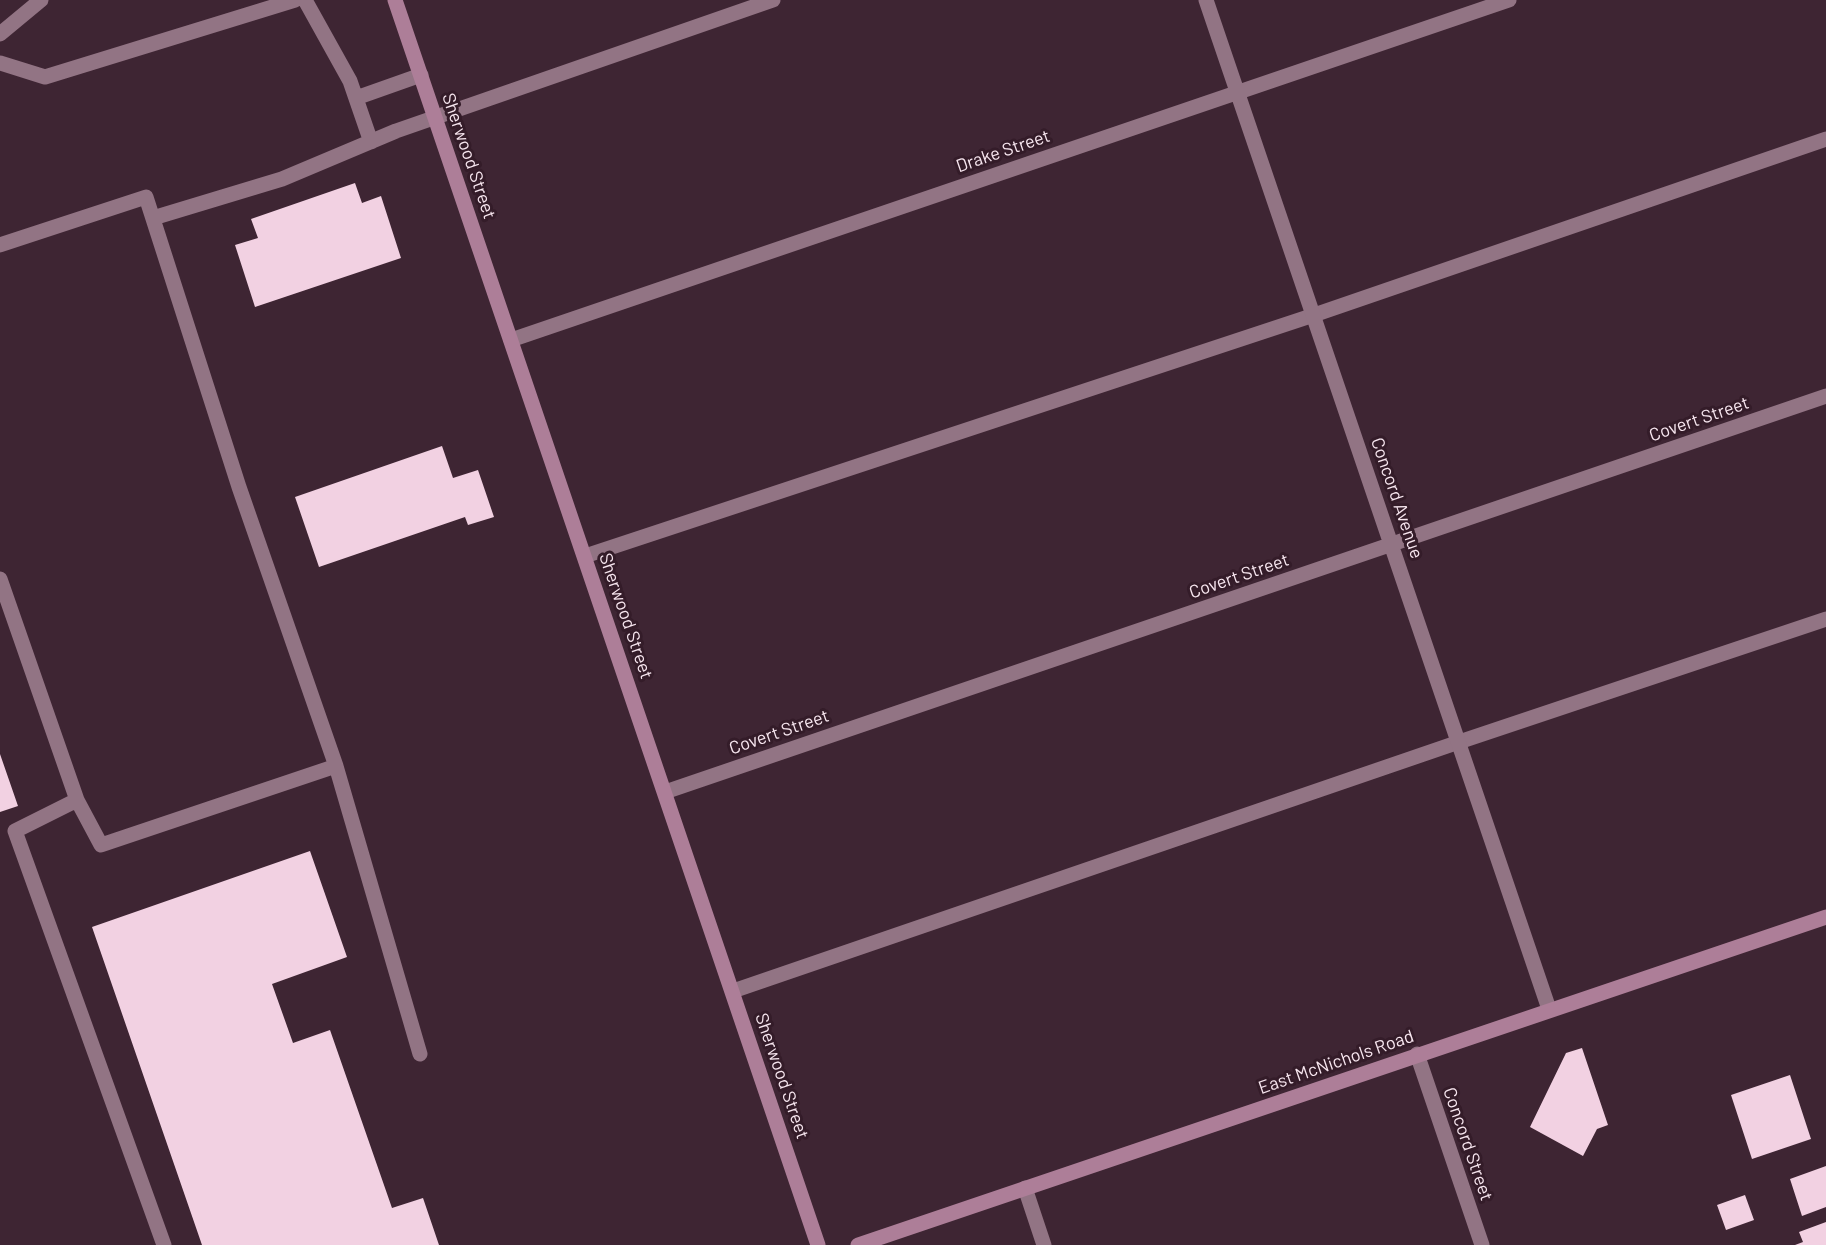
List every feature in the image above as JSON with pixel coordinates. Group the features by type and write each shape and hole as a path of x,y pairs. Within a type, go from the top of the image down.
{"street":[{"path":"0,34 41,0"},
{"path":"0,63 45,77 295,0"},
{"path":"305,0 350,81 371,142"},
{"name":"Sherwood Street","path":"395,0 819,1245"},
{"path":"153,218 282,179 396,130 773,0"},
{"name":"Concord Avenue","path":"1206,0 1549,1009"},
{"name":"Drake Street","path":"511,340 1509,0"},
{"path":"356,98 421,75"},
{"path":"585,556 1314,315 1826,139"},
{"path":"0,245 146,197 239,487 336,766 420,1054"},
{"name":"Covert Street","path":"665,792 1826,396"},
{"path":"0,579 77,800 101,845 336,766"},
{"path":"732,992 1826,618"},
{"path":"77,800 15,831 164,1245"},
{"name":"East McNichols Road","path":"858,1245 1549,1009 1825,919"},
{"name":"Concord Street","path":"1417,1054 1482,1245"},
{"path":"1025,1188 1044,1245"}],"building":[{"path":"355,183 362,203 381,196 401,258 255,307 235,245 258,238 251,219"},
{"path":"442,446 453,478 478,470 494,517 468,525 465,517 319,567 295,497"},
{"path":"0,754 18,806 0,812"},
{"path":"310,851 347,957 272,984 293,1043 330,1030 392,1208 423,1198 439,1245 202,1245 92,927"},
{"path":"1582,1048 1608,1125 1597,1129 1583,1156 1530,1127 1566,1053"},
{"path":"1790,1075 1811,1139 1752,1159 1731,1095"},
{"path":"1826,1166 1826,1207 1802,1216 1790,1179"},
{"path":"1745,1195 1754,1220 1726,1230 1717,1205"},
{"path":"1826,1222 1826,1245 1795,1245 1803,1242 1799,1232"}]}
